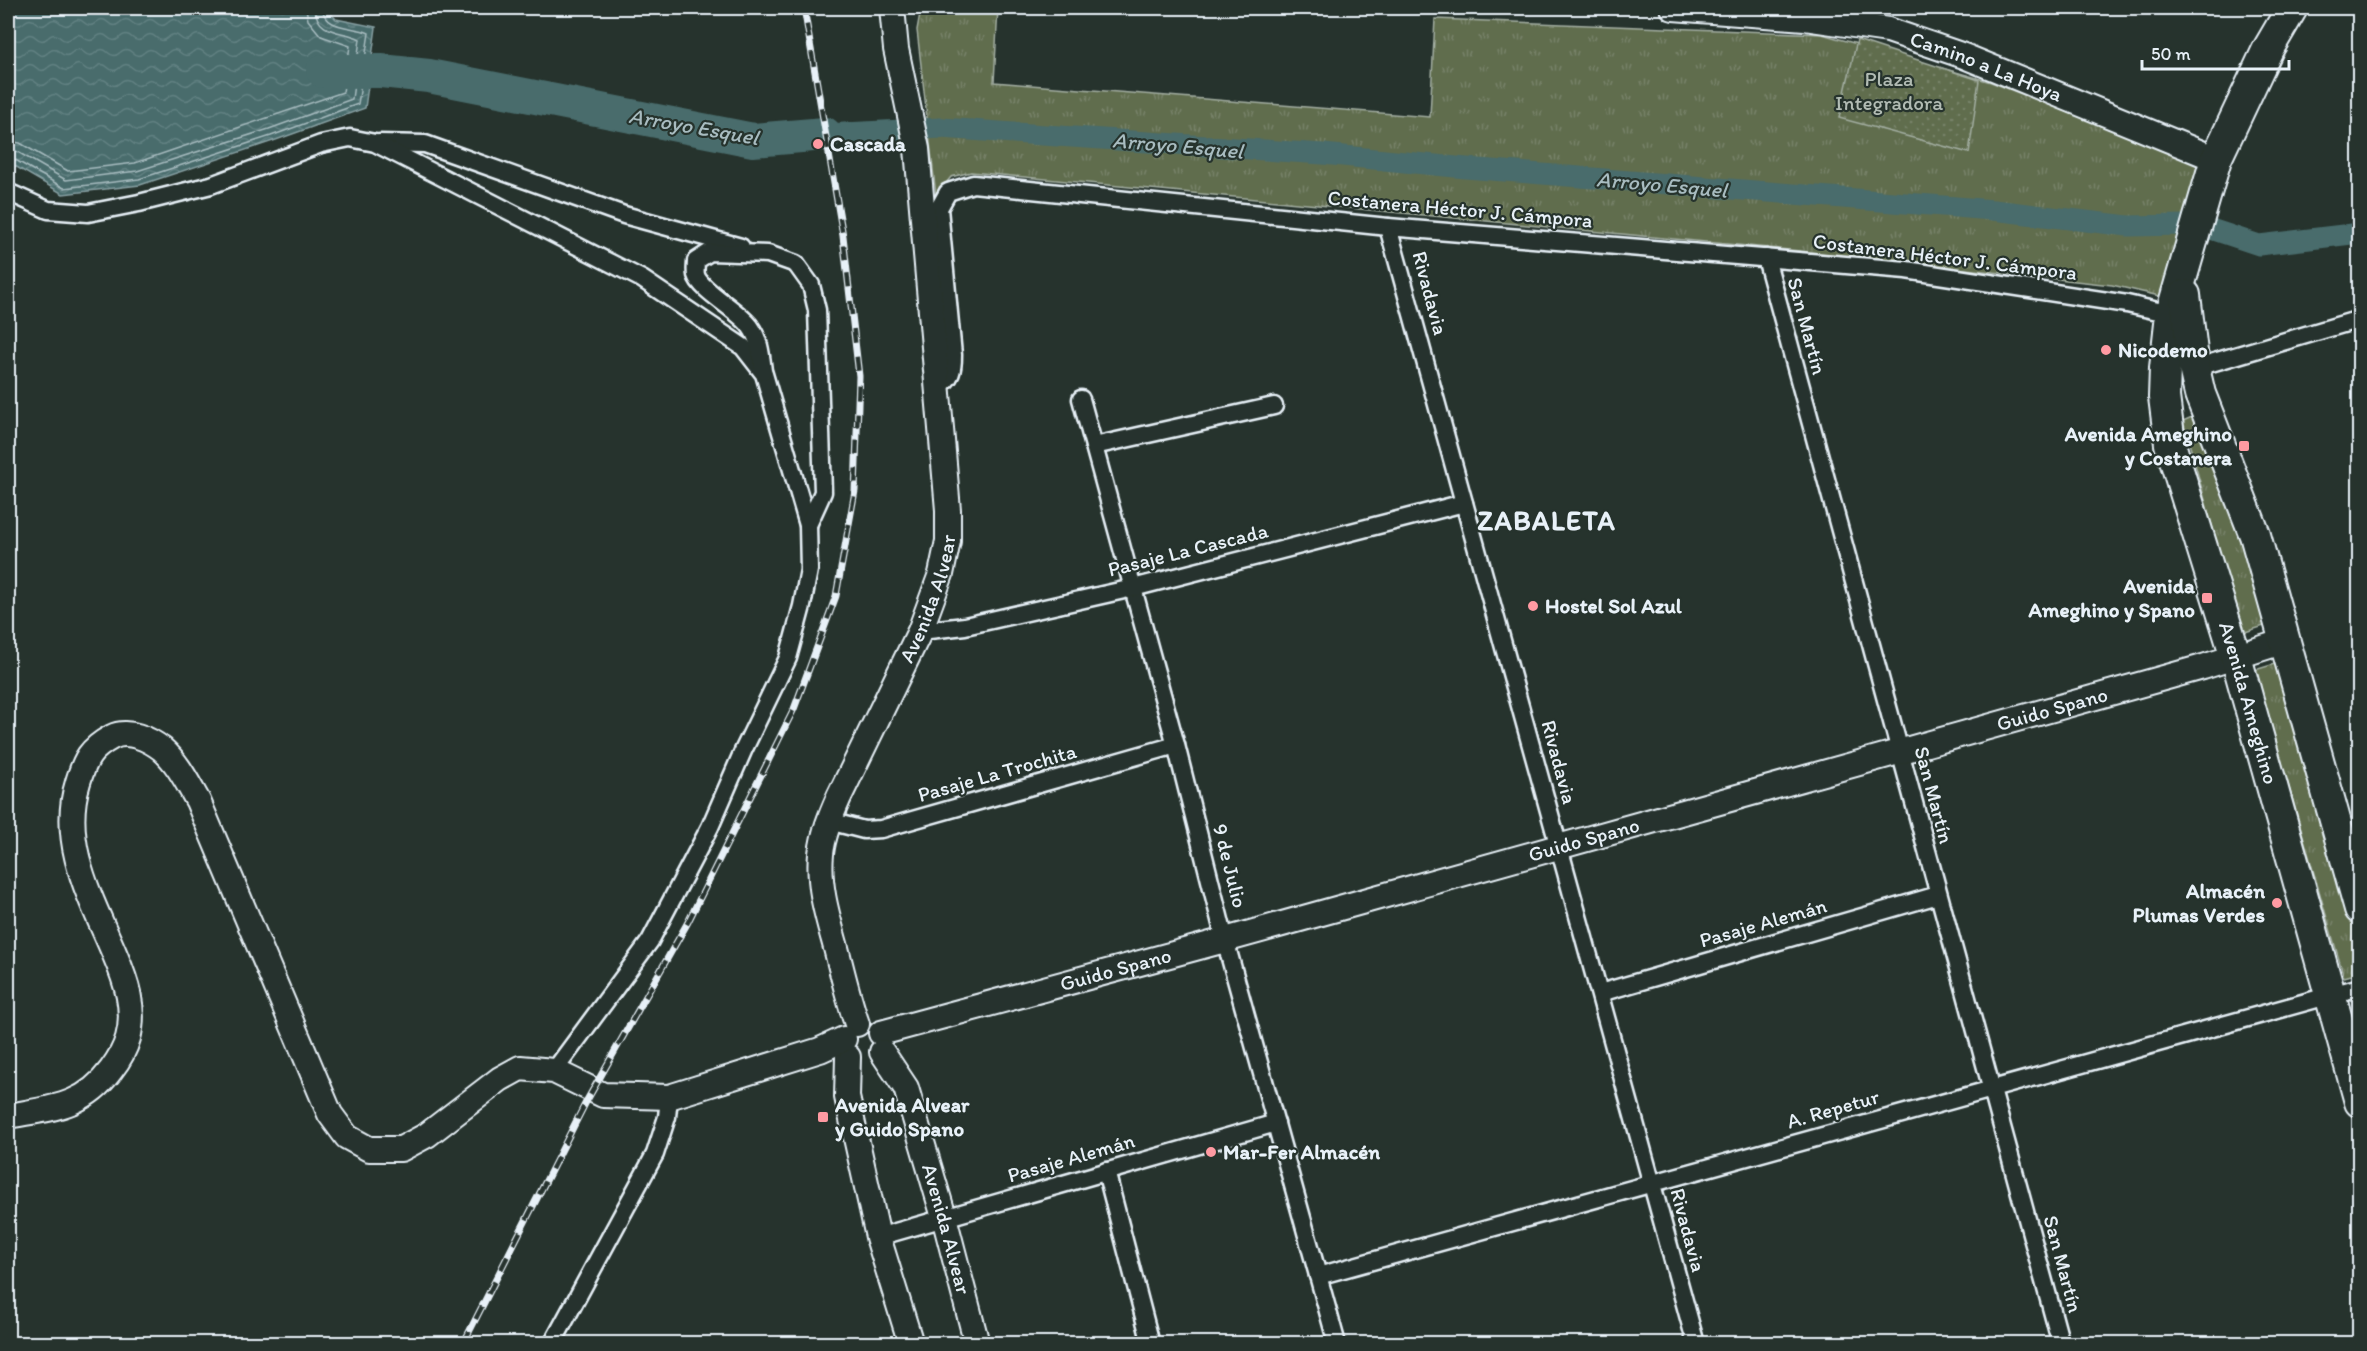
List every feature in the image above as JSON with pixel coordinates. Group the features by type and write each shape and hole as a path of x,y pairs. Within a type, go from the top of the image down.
{"highway":[{"name":"Avenida Ameghino","path":"2292,8 2263,60 2216,159 2171,314 2164,397 2170,444 2236,657 2360,1102"},
{"path":"2183,277 2194,368 2200,394 2255,535 2360,909"}],"street":[{"path":"891,8 896,49"},
{"path":"896,49 905,8"},
{"name":"Camino a La Hoya","path":"1673,8 1805,18 1888,30 1964,56 2216,159"},
{"name":"Avenida Alvear","path":"896,49 917,149 948,510 948,541 941,574 920,631 829,821 821,852 820,873 849,1043 847,1097 878,1237 911,1344"},
{"path":"8,192 48,210 88,213 211,185 321,144 350,138 375,143 425,144 624,215 768,254 796,264 811,285 817,310 823,492 808,525"},
{"path":"375,143 642,279 743,347 764,374"},
{"name":"Costanera Héctor J. Cámpora","path":"937,387 950,377 953,366 939,208 948,192 973,184 1388,226 1906,270 2127,304 2171,314"},
{"name":"Rivadavia","path":"1388,226 1696,1344"},
{"path":"554,1071 650,940 710,827 743,751 788,658 802,606 809,570 808,525 764,374 759,342 750,326 727,303 701,286 695,273 696,261 710,252 768,254"},
{"name":"San Martín","path":"1766,258 2061,1344"},
{"path":"2194,368 2360,319"},
{"name":"9 de Julio","path":"1081,399 1176,745 1225,940 1337,1344"},
{"path":"1094,446 1274,406"},
{"name":"Pasaje La Cascada","path":"920,631 965,626 1133,588 1464,503"},
{"name":"Guido Spano","path":"849,1043 858,1063 869,1063 875,1061 882,1042 1225,940 2236,657 2285,641"},
{"path":"8,1116 75,1102 99,1087 118,1061 128,1038 131,1011 126,983 79,869 71,826 76,789 84,761 98,745 118,734 135,735 153,742 174,760 198,801 330,1114 347,1137 369,1149 401,1149 427,1135 500,1079 519,1068 554,1071 603,1095 669,1097 849,1043 871,1024 882,1042"},
{"name":"Pasaje La Trochita","path":"829,821 864,830 881,829 1176,745"},
{"name":"Pasaje Alemán","path":"1600,993 1938,895"},
{"name":"A. Repetur","path":"1318,1276 2360,987"},
{"name":"Avenida Alvear","path":"882,1042 906,1088 944,1217 977,1344"},
{"path":"552,1344 655,1154 667,1117 669,1097"},
{"name":"Pasaje Alemán","path":"878,1237 1276,1123"},
{"path":"1106,1171 1151,1344"}],"green space":[{"path":"921,8 998,8 994,82 1430,117 1435,19 1822,34 1991,82 2202,165 2164,297 2112,285 1800,251 971,172 951,177 936,195 917,30"},
{"name":"Plaza Integradora","path":"1857,40 1979,80 1969,153 1839,118"},
{"path":"2192,417 2243,540 2267,625 2242,633 2183,421"},
{"path":"2278,663 2359,942 2359,973 2344,977 2255,670"}],"water":[{"path":"8,8 326,8 336,19 376,27 365,108 140,185 63,194 8,162"}],"waterway":[{"name":"Arroyo Esquel","path":"323,71 381,71 429,76 753,140 825,134"},
{"name":"Arroyo Esquel","path":"825,134 941,128 1323,154 1466,168 1993,210 2128,226 2187,225 2205,227 2259,245 2360,233"}],"railway":[{"path":"463,1344 586,1102 688,922 794,709 836,596 855,491 859,376 843,236 804,8"}],"place":[{"name":"Cascada","path":"818,144"},
{"name":"Nicodemo","path":"2106,350"},
{"name":"Avenida Ameghino y Costanera","path":"2244,446"},
{"name":"Avenida Ameghino y Spano","path":"2207,598"},
{"name":"Hostel Sol Azul","path":"1533,606"},
{"name":"Almacén Plumas Verdes","path":"2277,903"},
{"name":"Avenida Alvear y Guido Spano","path":"823,1117"},
{"name":"Mar-Fer Almacén","path":"1211,1152"}],"district":[{"name":"ZABALETA","path":"1547,521"}]}
